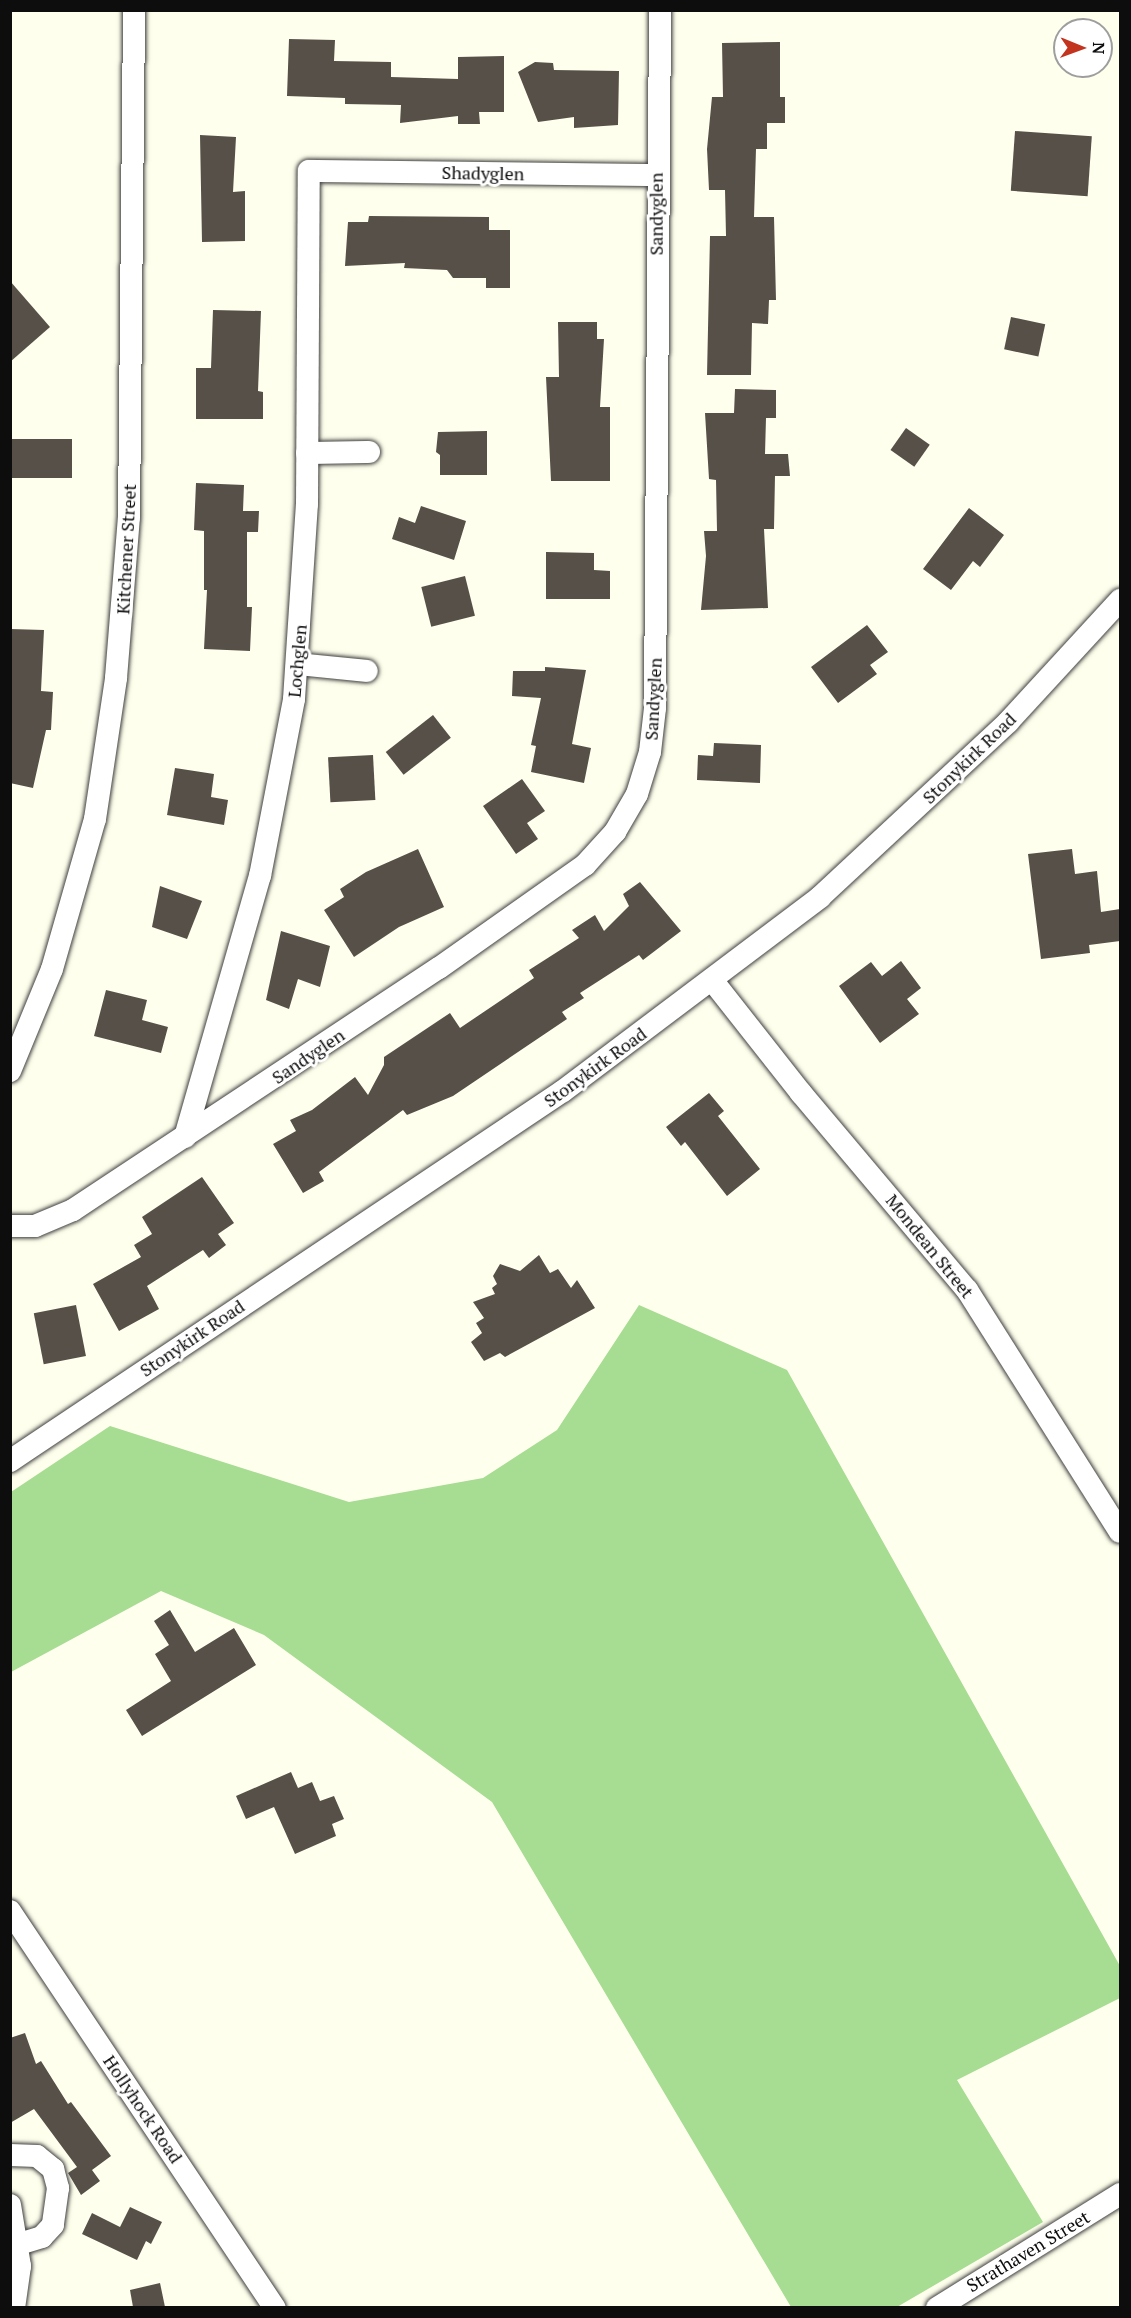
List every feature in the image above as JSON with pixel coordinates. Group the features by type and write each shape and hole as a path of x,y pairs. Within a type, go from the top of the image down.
{"street":[{"name":"Kitchener Street","path":"10,1071 52,969 95,819 116,678 129,517 134,10"},
{"name":"Sandyglen","path":"10,1226 53,1221 185,1137 439,968 585,865 615,832 637,794 650,752 655,708 656,175 660,10"},
{"name":"Shadyglen","path":"309,171 656,175"},
{"name":"Lochglen","path":"185,1137 260,876 275,811 297,664 307,453 309,171"},
{"path":"307,453 369,452"},
{"name":"Stonykirk Road","path":"10,1461 564,1091 820,897 1008,722 1120,600"},
{"path":"297,664 367,671"},
{"name":"Mondean Street","path":"712,980 801,1093 967,1290 1120,1532"},
{"name":"Hollyhock Road","path":"10,1911 275,2307"},
{"path":"10,2155 37,2156 52,2169 58,2188 53,2225 42,2237 19,2244"},
{"name":"Strathaven Street","path":"937,2307 1120,2194"},
{"path":"10,2205 19,2244 14,2307"}],"green space":[{"path":"639,1305 787,1370 1120,1966 1120,1998 957,2080 1043,2222 897,2307 791,2307 492,1802 264,1635 161,1591 11,1672 11,1492 110,1426 349,1502 483,1478 557,1430"}],"building":[{"path":"289,39 335,40 334,61 391,62 391,77 458,79 458,57 504,56 504,112 479,112 480,124 458,124 458,116 400,123 401,105 345,104 345,98 287,96"},
{"path":"780,42 780,97 785,97 785,123 767,123 767,149 756,149 754,217 774,217 776,300 769,300 768,324 752,323 751,375 707,375 710,236 726,236 725,190 709,190 707,149 712,97 723,97 722,43"},
{"path":"535,62 553,63 554,70 619,71 618,125 574,128 574,117 538,122 518,72"},
{"path":"1015,131 1092,136 1088,196 1011,191"},
{"path":"200,135 236,137 233,192 245,191 245,241 202,242"},
{"path":"369,216 489,217 489,230 510,230 510,288 486,288 486,278 453,278 447,270 404,268 405,263 345,266 348,222 368,222"},
{"path":"10,281 50,327 10,362"},
{"path":"213,310 261,311 258,391 263,392 263,419 196,419 196,368 211,368"},
{"path":"1011,317 1045,324 1038,357 1004,349"},
{"path":"558,322 597,322 597,339 604,339 600,407 610,407 610,481 551,481 546,377 559,377"},
{"path":"735,389 776,390 776,418 766,418 765,454 788,454 790,476 775,476 774,529 764,529 768,608 701,610 706,556 704,531 717,531 716,480 709,479 705,413 734,413"},
{"path":"906,428 930,445 914,467 891,450"},
{"path":"487,431 487,475 440,475 440,455 436,452 438,432"},
{"path":"10,439 72,439 72,478 10,478"},
{"path":"196,483 244,485 243,511 259,511 258,532 247,532 247,607 252,607 250,651 204,649 207,590 204,590 204,531 194,530"},
{"path":"421,506 466,521 454,560 392,539 399,517 415,523"},
{"path":"969,508 1004,535 980,567 973,561 951,590 923,569"},
{"path":"546,552 594,553 594,570 610,571 610,599 546,599"},
{"path":"465,576 475,616 431,627 421,587"},
{"path":"867,625 888,652 870,665 877,674 838,703 811,667"},
{"path":"10,629 44,630 41,691 53,692 51,730 46,730 33,788 10,783"},
{"path":"545,667 586,670 572,744 591,748 584,783 531,772 536,746 531,745 541,698 512,696 513,671 545,671"},
{"path":"433,715 451,738 404,775 386,752"},
{"path":"714,743 761,745 760,783 697,780 698,755 713,756"},
{"path":"373,755 375,800 330,802 328,757"},
{"path":"175,768 214,774 211,797 228,800 224,825 167,815"},
{"path":"522,779 545,811 527,823 538,839 516,854 483,806"},
{"path":"418,849 444,907 399,927 354,957 324,910 344,897 340,889 366,872"},
{"path":"1072,849 1075,874 1097,871 1101,912 1120,909 1120,941 1089,945 1090,953 1041,959 1028,854"},
{"path":"640,882 681,931 643,960 639,955 580,993 584,998 562,1012 567,1019 453,1096 407,1115 403,1110 319,1172 324,1181 303,1193 273,1144 296,1131 290,1120 312,1110 355,1077 368,1095 384,1065 384,1057 450,1013 460,1028 534,978 529,970 579,938 572,930 595,915 604,931 629,906 623,894"},
{"path":"160,886 202,901 187,939 152,927"},
{"path":"281,931 330,946 320,987 298,979 289,1009 266,1000"},
{"path":"901,961 921,988 907,999 919,1014 880,1043 839,986 871,962 882,976"},
{"path":"106,990 147,1000 142,1020 168,1027 161,1053 94,1036"},
{"path":"709,1093 724,1111 718,1116 760,1169 727,1196 685,1142 681,1146 666,1127"},
{"path":"202,1177 234,1223 218,1234 226,1245 209,1258 203,1250 147,1286 159,1309 119,1331 93,1284 141,1257 134,1245 152,1234 142,1217"},
{"path":"539,1255 550,1273 558,1269 571,1288 577,1280 595,1308 505,1357 500,1353 484,1361 471,1342 482,1333 476,1323 484,1318 473,1302 495,1294 492,1288 497,1284 493,1276 500,1264 520,1271"},
{"path":"76,1305 86,1356 44,1364 34,1313"},
{"path":"170,1610 195,1652 234,1628 256,1665 142,1736 126,1710 171,1681 155,1654 169,1645 154,1621"},
{"path":"291,1772 298,1788 312,1782 320,1801 334,1796 344,1819 332,1824 336,1836 295,1854 274,1807 246,1819 236,1796"},
{"path":"25,2033 36,2064 41,2061 68,2104 71,2102 111,2156 92,2170 100,2181 81,2195 68,2173 77,2167 34,2109 10,2123 10,2038"},
{"path":"130,2207 162,2222 151,2244 146,2241 137,2260 82,2234 92,2213 120,2227"},
{"path":"160,2283 165,2307 133,2307 130,2290"}]}
